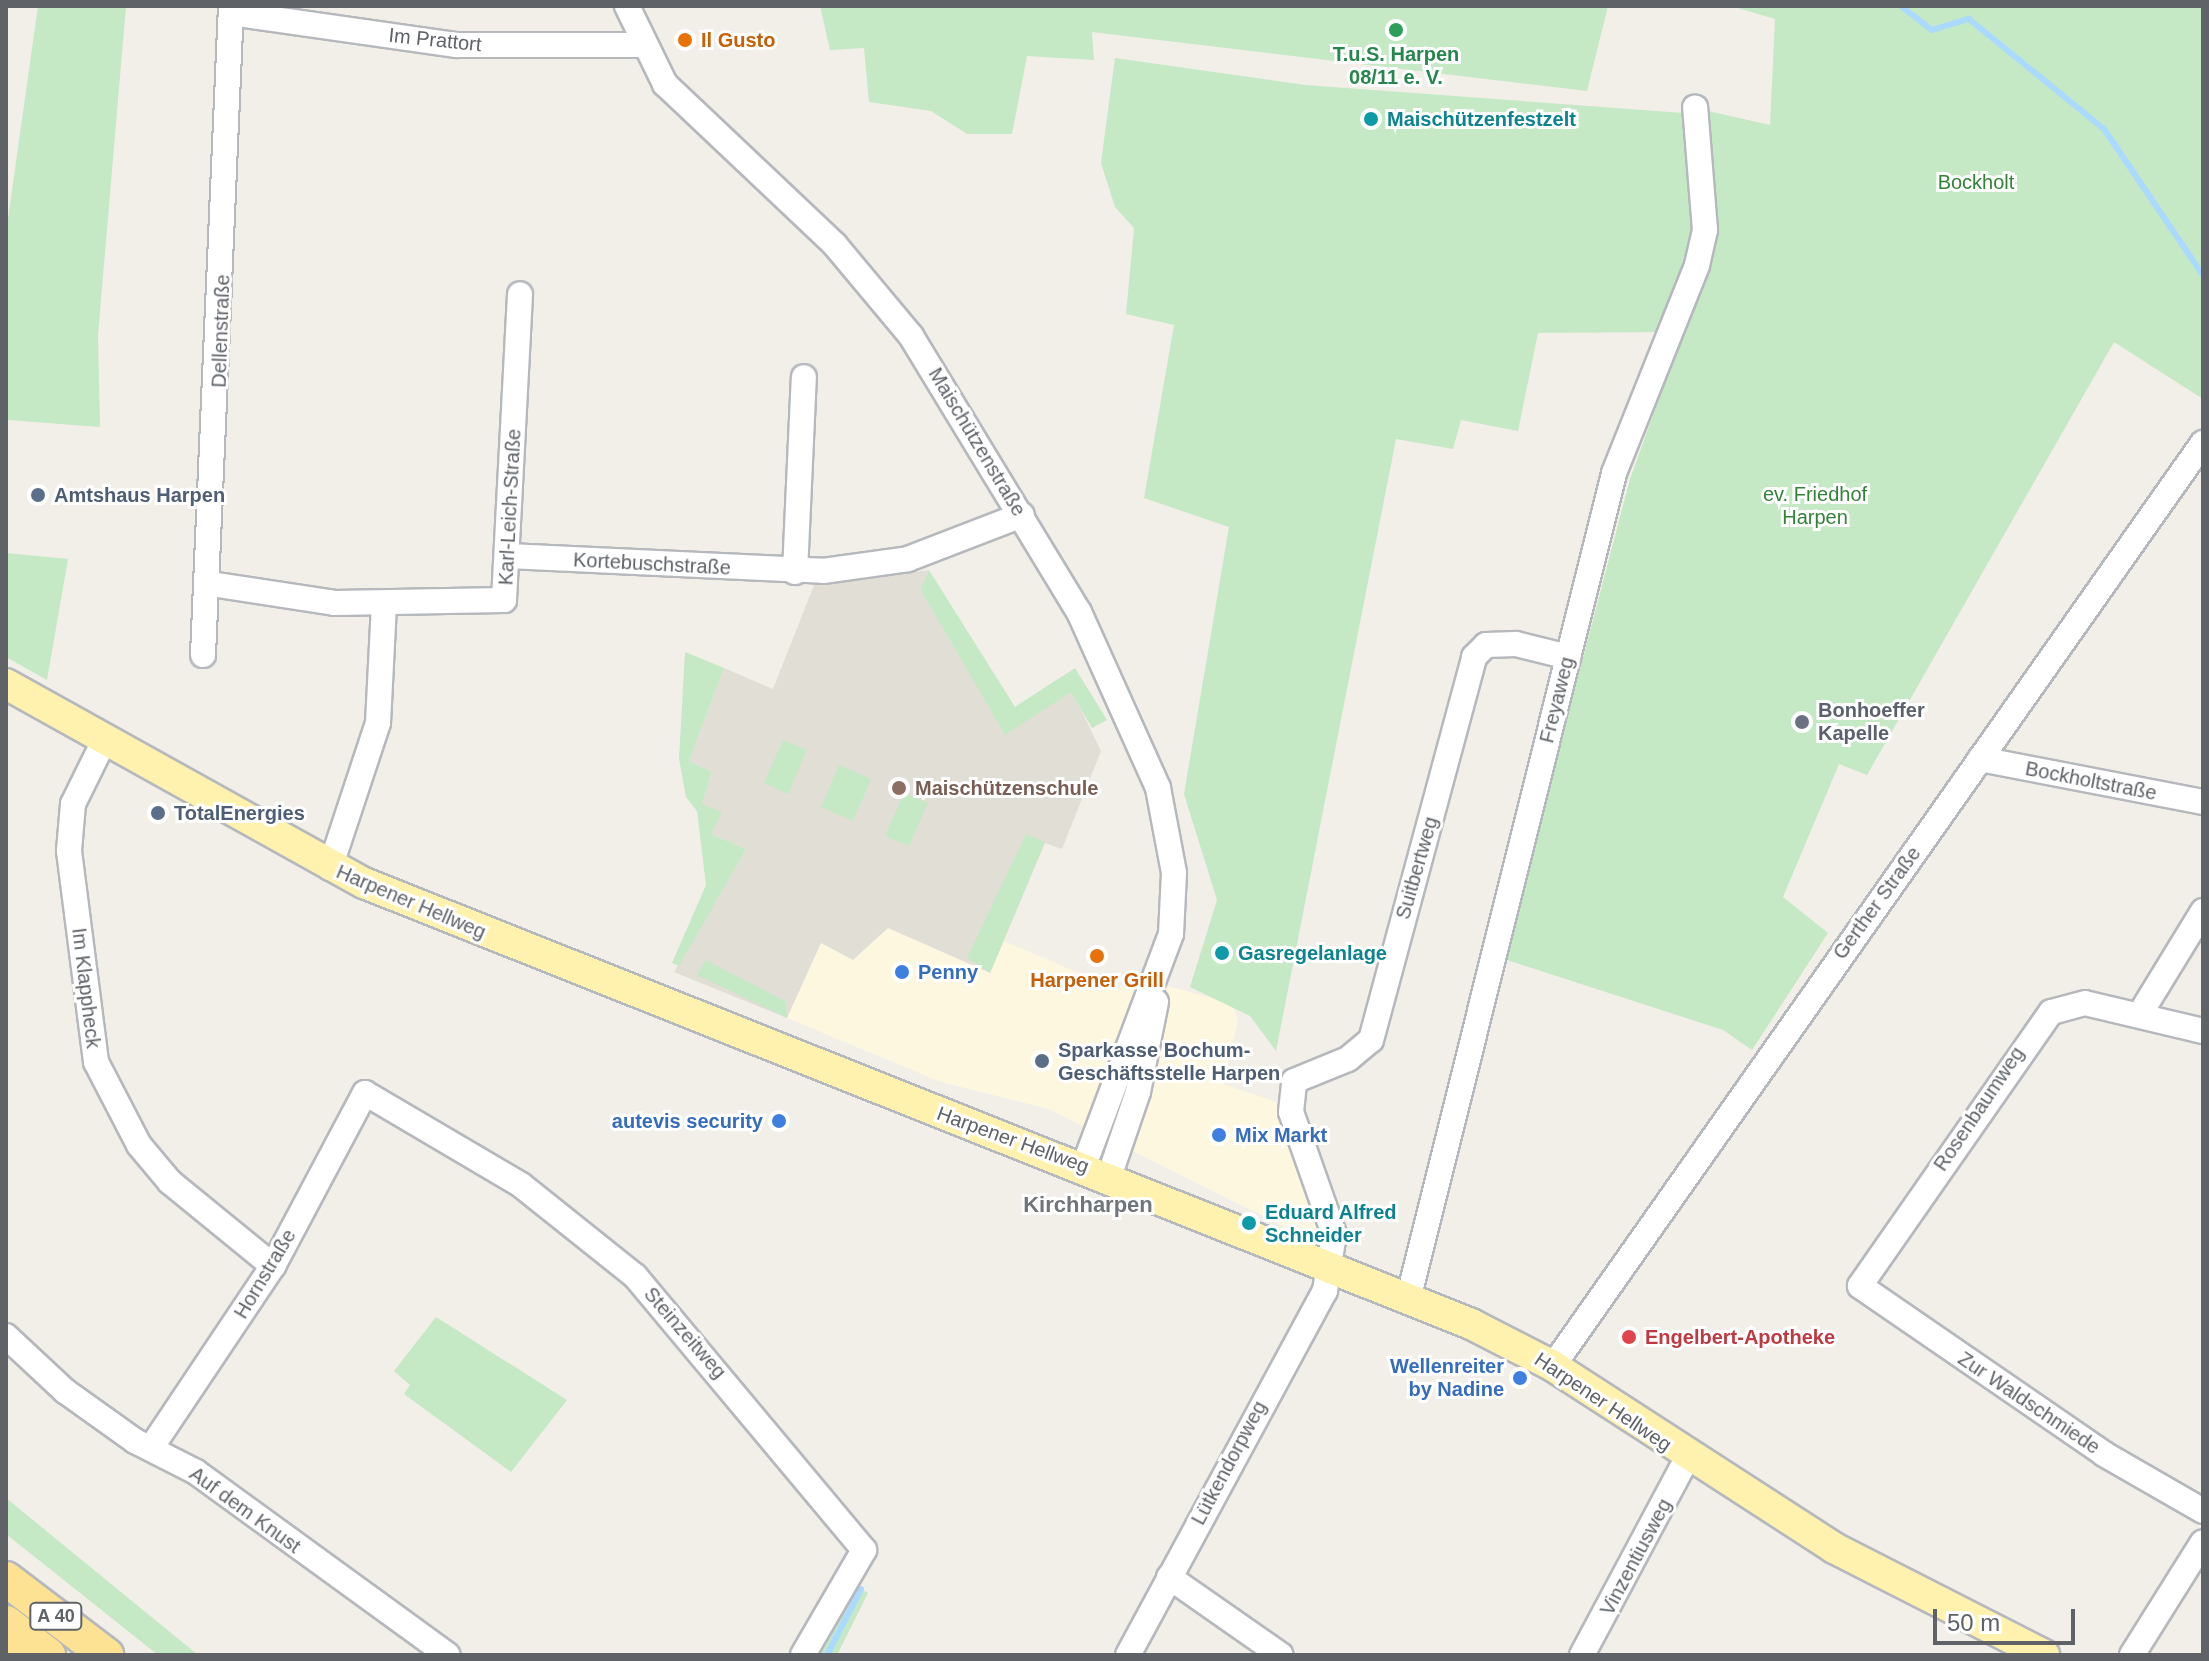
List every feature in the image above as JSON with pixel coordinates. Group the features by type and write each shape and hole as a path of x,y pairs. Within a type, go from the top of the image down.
{"highway":[{"name":"A 40","path":"6,1579 106,1655"},
{"name":"A 40","path":"6,1623 48,1655"}],"main road":[{"name":"Harpener Hellweg","path":"6,684 330,868 897,1100 1096,1171 1330,1271 1408,1300 1553,1366 1687,1458 1834,1548 2044,1655"}],"street":[{"name":"Maischützenstraße","path":"627,6 641,45 686,107 835,245 890,307 1022,515 1091,636 1158,788 1176,897 1163,959 1096,1171"},
{"name":"Im Prattort","path":"231,10 457,45 641,45"},
{"name":"Dellenstraße","path":"203,655 211,584 231,10"},
{"name":"Freyaweg","path":"1408,1300 1614,473 1697,265 1705,230 1695,107"},
{"name":"Karl-Leich-Straße","path":"211,584 335,603 504,600 520,294"},
{"path":"795,572 804,377"},
{"name":"Gerther Straße","path":"1553,1366 2203,443"},
{"name":"Kortebuschstraße","path":"508,556 795,572 908,559 1022,515"},
{"path":"330,868 378,723 384,603"},
{"name":"Suitbertweg","path":"1330,1271 1334,1234 1291,1112 1294,1081 1348,1059 1371,1040 1474,657 1486,645 1516,644 1568,657"},
{"name":"Im Klappheck","path":"104,741 73,804 69,851 96,1062 139,1145 170,1182 273,1266"},
{"name":"Bockholtstraße","path":"1980,759 2203,802"},
{"path":"2140,1014 2203,911"},
{"name":"Rosenbaumweg","path":"1860,1286 2038,1023 2076,1003 2140,1014 2203,1031"},
{"name":"Hornstraße","path":"151,1448 273,1266 365,1093"},
{"name":"Steinzeitweg","path":"365,1093 521,1185 635,1276 858,1542 864,1550 803,1655"},
{"name":"Lütkendorpweg","path":"1128,1655 1330,1271"},
{"name":"Zur Waldschmiede","path":"1860,1286 2104,1454 2203,1511"},
{"name":"Auf dem Knust","path":"6,1336 65,1391 151,1448 196,1472 448,1655"},
{"name":"Vinzentiusweg","path":"1582,1655 1687,1458"},
{"path":"2132,1655 2203,1542"},
{"path":"1169,1577 1281,1655"}],"shaded area":[{"name":"Maischützenschule","path":"929,570 920,589 1005,734 1072,691 1101,751 1062,849 1045,843 990,973 888,928 853,960 821,943 787,1018 674,972 746,849 711,834 702,804 712,772 689,761 724,668 773,689 814,585"},
{"path":"888,928 990,972 1004,941 1116,989 1136,977 1232,1004 1238,1021 1223,1084 1282,1104 1320,1211 1321,1238 1317,1243 1049,1109 941,1082 787,1018 820,942"}],"green space":[{"path":"38,6 126,6 98,335 100,427 8,420 7,436 6,233"},
{"path":"820,6 1608,6 1587,91 1092,32 1094,60 1027,56 1012,134 967,134 931,111 869,102 864,48 830,50"},
{"path":"1731,6 2203,6 2203,399 2114,342 1867,775 1839,764 1783,897 1828,933 1752,1050 1723,1030 1504,959 1630,479 1697,294 1712,232 1708,111 1770,125 1775,19"},
{"path":"1115,58 1305,85 1683,113 1692,230 1681,288 1662,332 1538,333 1518,431 1461,420 1453,449 1396,439 1276,1051 1250,1016 1190,987 1217,900 1184,794 1229,527 1144,498 1174,325 1126,314 1134,228 1115,207 1101,163"},
{"path":"6,553 68,559 47,680 6,657"},
{"path":"929,570 1015,707 1075,668 1107,720 1092,728 1071,692 1005,735 920,589"},
{"path":"685,652 724,668 689,761 712,772 702,804 722,812 711,834 746,849 679,966 672,963 706,885 697,811 686,797 679,759"},
{"path":"783,740 807,750 788,794 764,783"},
{"path":"839,765 871,779 853,821 821,807"},
{"path":"904,793 928,803 909,846 885,836"},
{"path":"1026,834 1045,842 990,973 967,958"},
{"path":"706,960 785,1001 787,1018 697,975"},
{"path":"436,1317 567,1400 511,1472 404,1394 410,1385 394,1371"},
{"path":"6,1498 198,1655 158,1655 6,1534"},
{"path":"853,1584 868,1593 837,1655 810,1655"}],"waterway":[{"path":"1901,6 1932,30 1969,19 2104,129 2203,275"},
{"path":"827,1655 861,1589"}],"place":[{"name":"T.u.S. Harpen 08/11 e. V.","path":"1396,30"},
{"name":"Il Gusto","path":"685,40"},
{"name":"Maischützenfestzelt","path":"1371,119"},
{"name":"Amtshaus Harpen","path":"38,495"},
{"name":"Bonhoeffer Kapelle","path":"1802,722"},
{"name":"Maischützenschule","path":"899,788"},
{"name":"TotalEnergies","path":"158,813"},
{"name":"Gasregelanlage","path":"1222,953"},
{"name":"Harpener Grill","path":"1097,956"},
{"name":"Penny","path":"902,972"},
{"name":"Sparkasse Bochum- Geschäftsstelle Harpen","path":"1042,1061"},
{"name":"autevis security","path":"779,1121"},
{"name":"Mix Markt","path":"1219,1135"},
{"name":"Eduard Alfred Schneider","path":"1249,1223"},
{"name":"Engelbert-Apotheke","path":"1629,1337"},
{"name":"Wellenreiter by Nadine","path":"1520,1378"}],"district":[{"name":"Kirchharpen","path":"1088,1205"}],"park label":[{"name":"Bockholt","path":"1976,182"},
{"name":"ev. Friedhof Harpen","path":"1815,506"}]}
